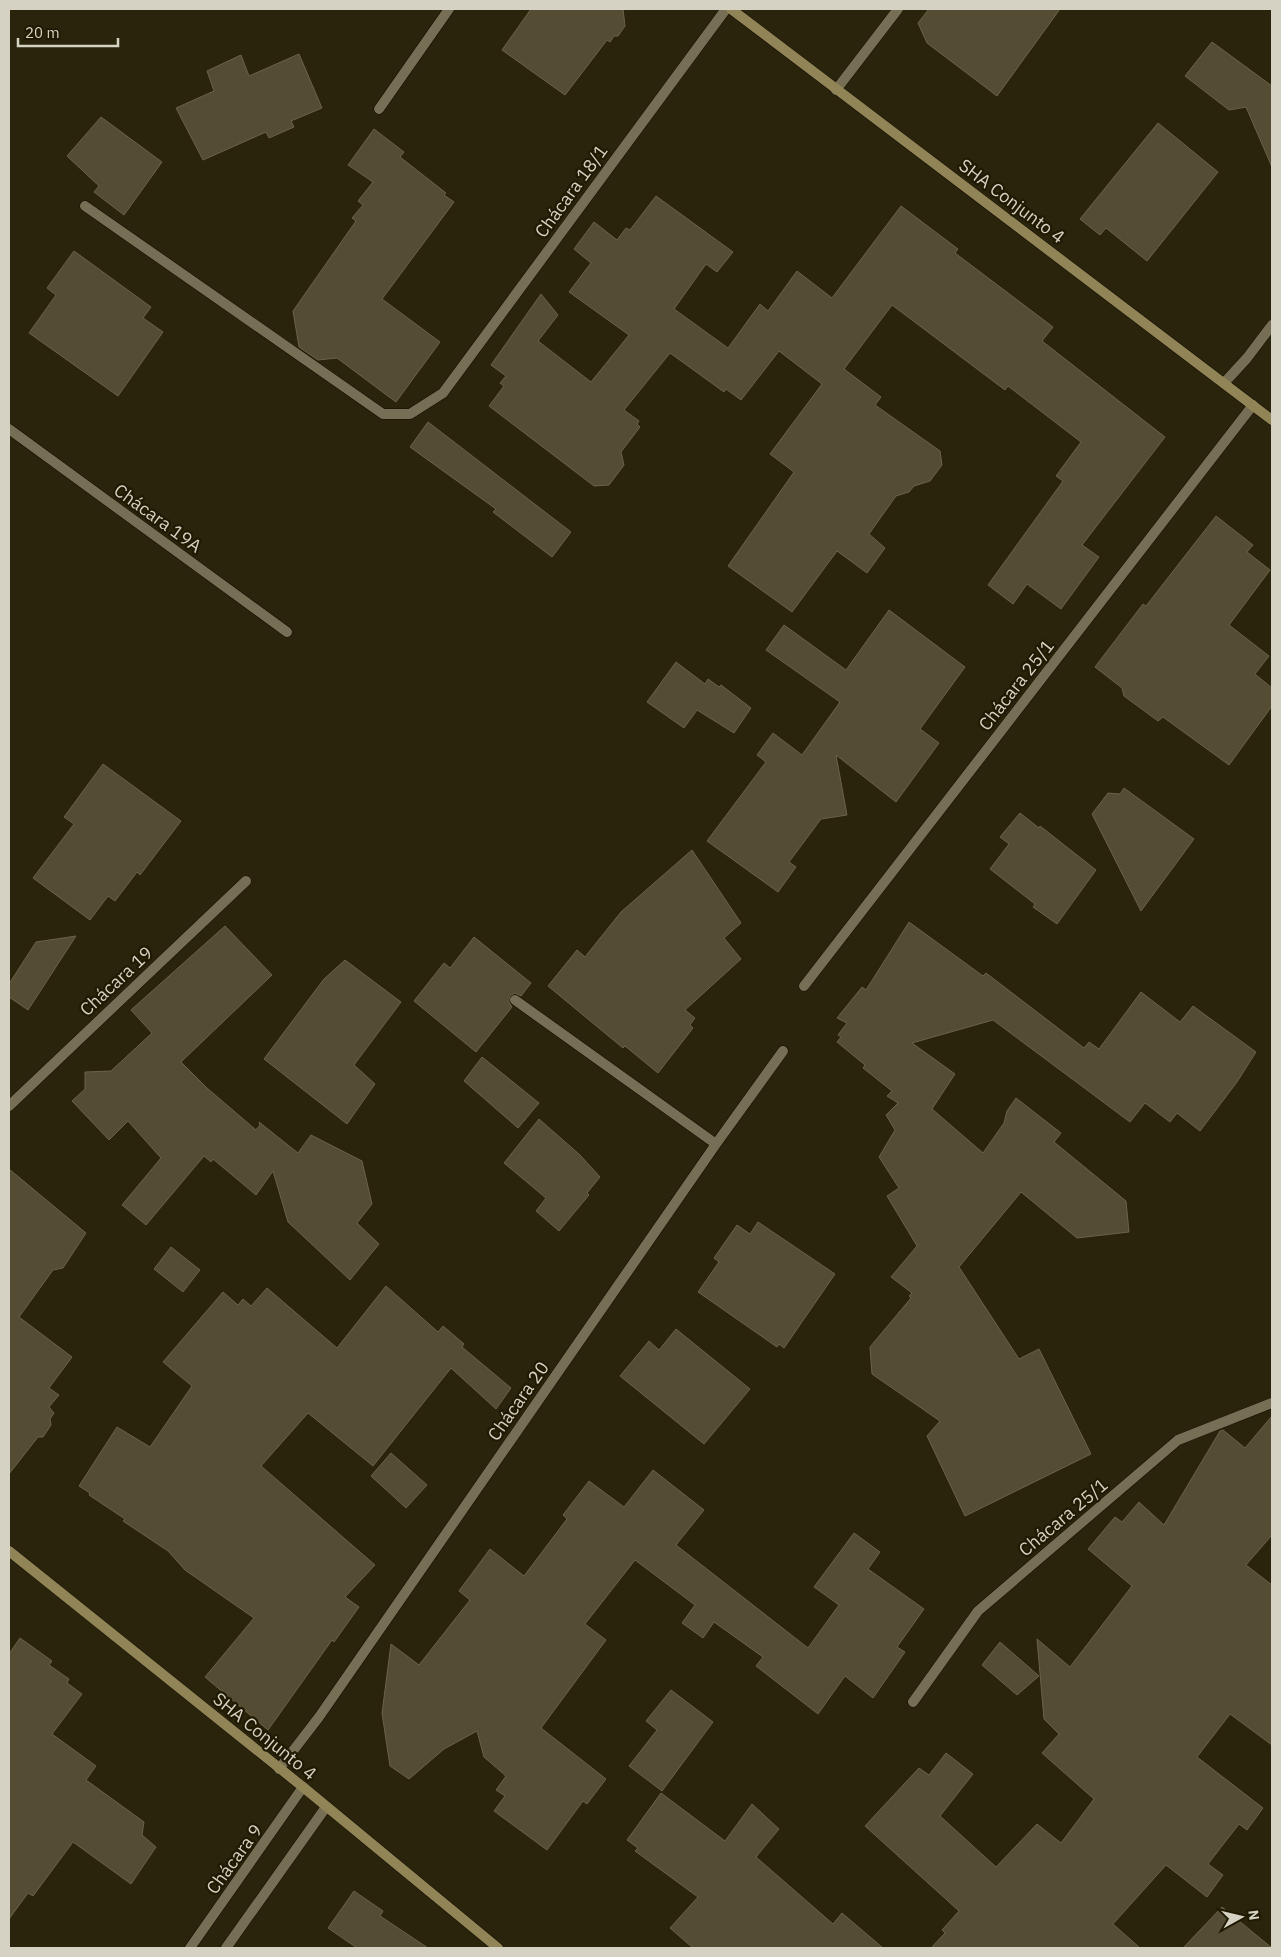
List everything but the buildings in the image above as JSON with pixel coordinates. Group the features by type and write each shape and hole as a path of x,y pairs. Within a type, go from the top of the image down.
{"street":[{"path":"378,109 449,9"},
{"name":"Chácara 18/1","path":"85,206 383,414 410,414 443,393 726,9"},
{"name":"SHA Conjunto 4","path":"731,9 1225,382 1272,420"},
{"path":"836,90 898,9"},
{"path":"1225,382 1247,358 1272,325"},
{"name":"Chácara 25/1","path":"804,986 1253,405"},
{"name":"Chácara 19A","path":"9,430 287,632"},
{"name":"Chácara 19","path":"9,1106 246,881"},
{"path":"515,1000 716,1144"},
{"name":"Chácara 20","path":"279,1769 324,1709 716,1144 783,1051"},
{"name":"Chácara 25/1","path":"913,1702 978,1611 1178,1440 1272,1403"},
{"name":"SHA Conjunto 4","path":"9,1551 303,1787 498,1948"},
{"name":"Chácara 9","path":"190,1948 303,1787"},
{"path":"226,1948 326,1807"}]}
